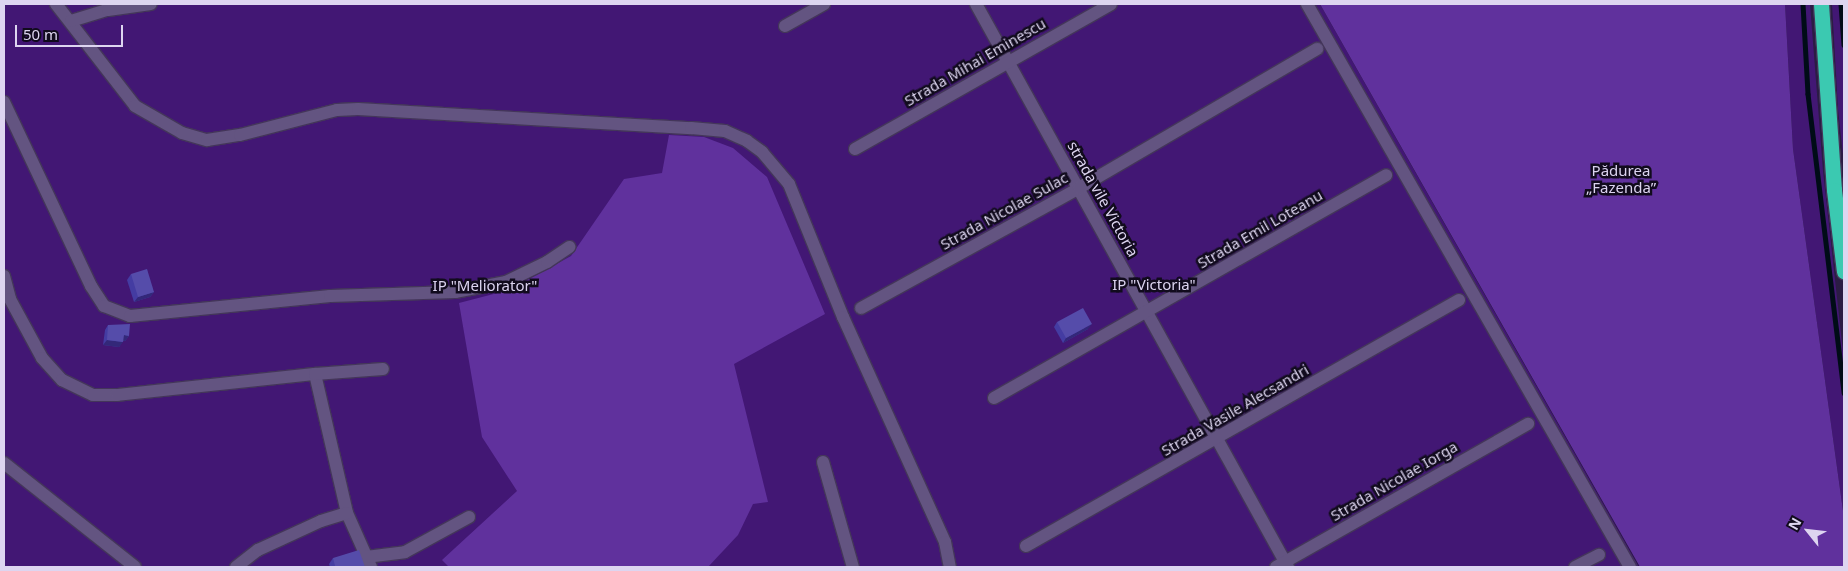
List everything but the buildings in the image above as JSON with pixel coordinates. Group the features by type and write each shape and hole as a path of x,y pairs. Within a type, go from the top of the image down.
{"highway":[{"path":"1821,4 1834,190 1844,271"}],"street":[{"path":"56,4 71,21 121,92 135,106 182,133 207,140 240,135 338,110 375,109 725,131 747,141 762,152 789,184 843,317 945,542 950,567"},
{"path":"71,21 108,10 151,4"},
{"path":"785,26 824,4"},
{"name":"strada vile Victoria","path":"976,4 1219,439 1283,566"},
{"name":"Strada Mihai Eminescu","path":"855,149 1111,4"},
{"path":"1307,4 1630,567"},
{"name":"Strada Nicolae Sulac","path":"861,308 1079,188 1317,49"},
{"path":"4,102 91,286 104,306 130,316 330,296 455,292 506,282 547,262 569,247"},
{"name":"Strada Emil Loteanu","path":"994,398 1386,175"},
{"path":"4,276 10,299 42,358 62,380 93,395 117,395 315,374 383,369"},
{"name":"Strada Vasile Alecsandri","path":"1026,546 1219,439 1459,300"},
{"path":"315,374 347,513 369,562 405,552 469,517"},
{"name":"Strada Nicolae Iorga","path":"1283,566 1528,424"},
{"path":"823,462 853,567"},
{"path":"4,463 135,567"},
{"path":"236,567 258,550 322,521 347,513"},
{"path":"1576,567 1599,555"}],"green space":[{"path":"4,4 1320,4 1639,567 4,567"},
{"name":"Pădurea „Fazenda”","path":"1320,4 1785,4 1793,149 1844,518 1844,567 1640,567"},
{"path":"1785,4 1810,4 1823,171 1844,361 1844,518 1793,149"},
{"path":"1832,4 1844,4 1844,164 1838,109"},
{"path":"669,135 704,137 733,148 767,177 825,314 734,364 768,502 753,504 738,535 708,567 449,567 442,560 517,491 482,437 459,303 509,290 571,256 624,179 662,173"}],"waterway":[{"path":"1803,4 1808,94 1844,393"},
{"path":"1841,4 1844,45"}],"park label":[{"name":"IP \"Victoria\"","path":"1154,285"},
{"name":"IP \"Meliorator\"","path":"485,286"}]}
